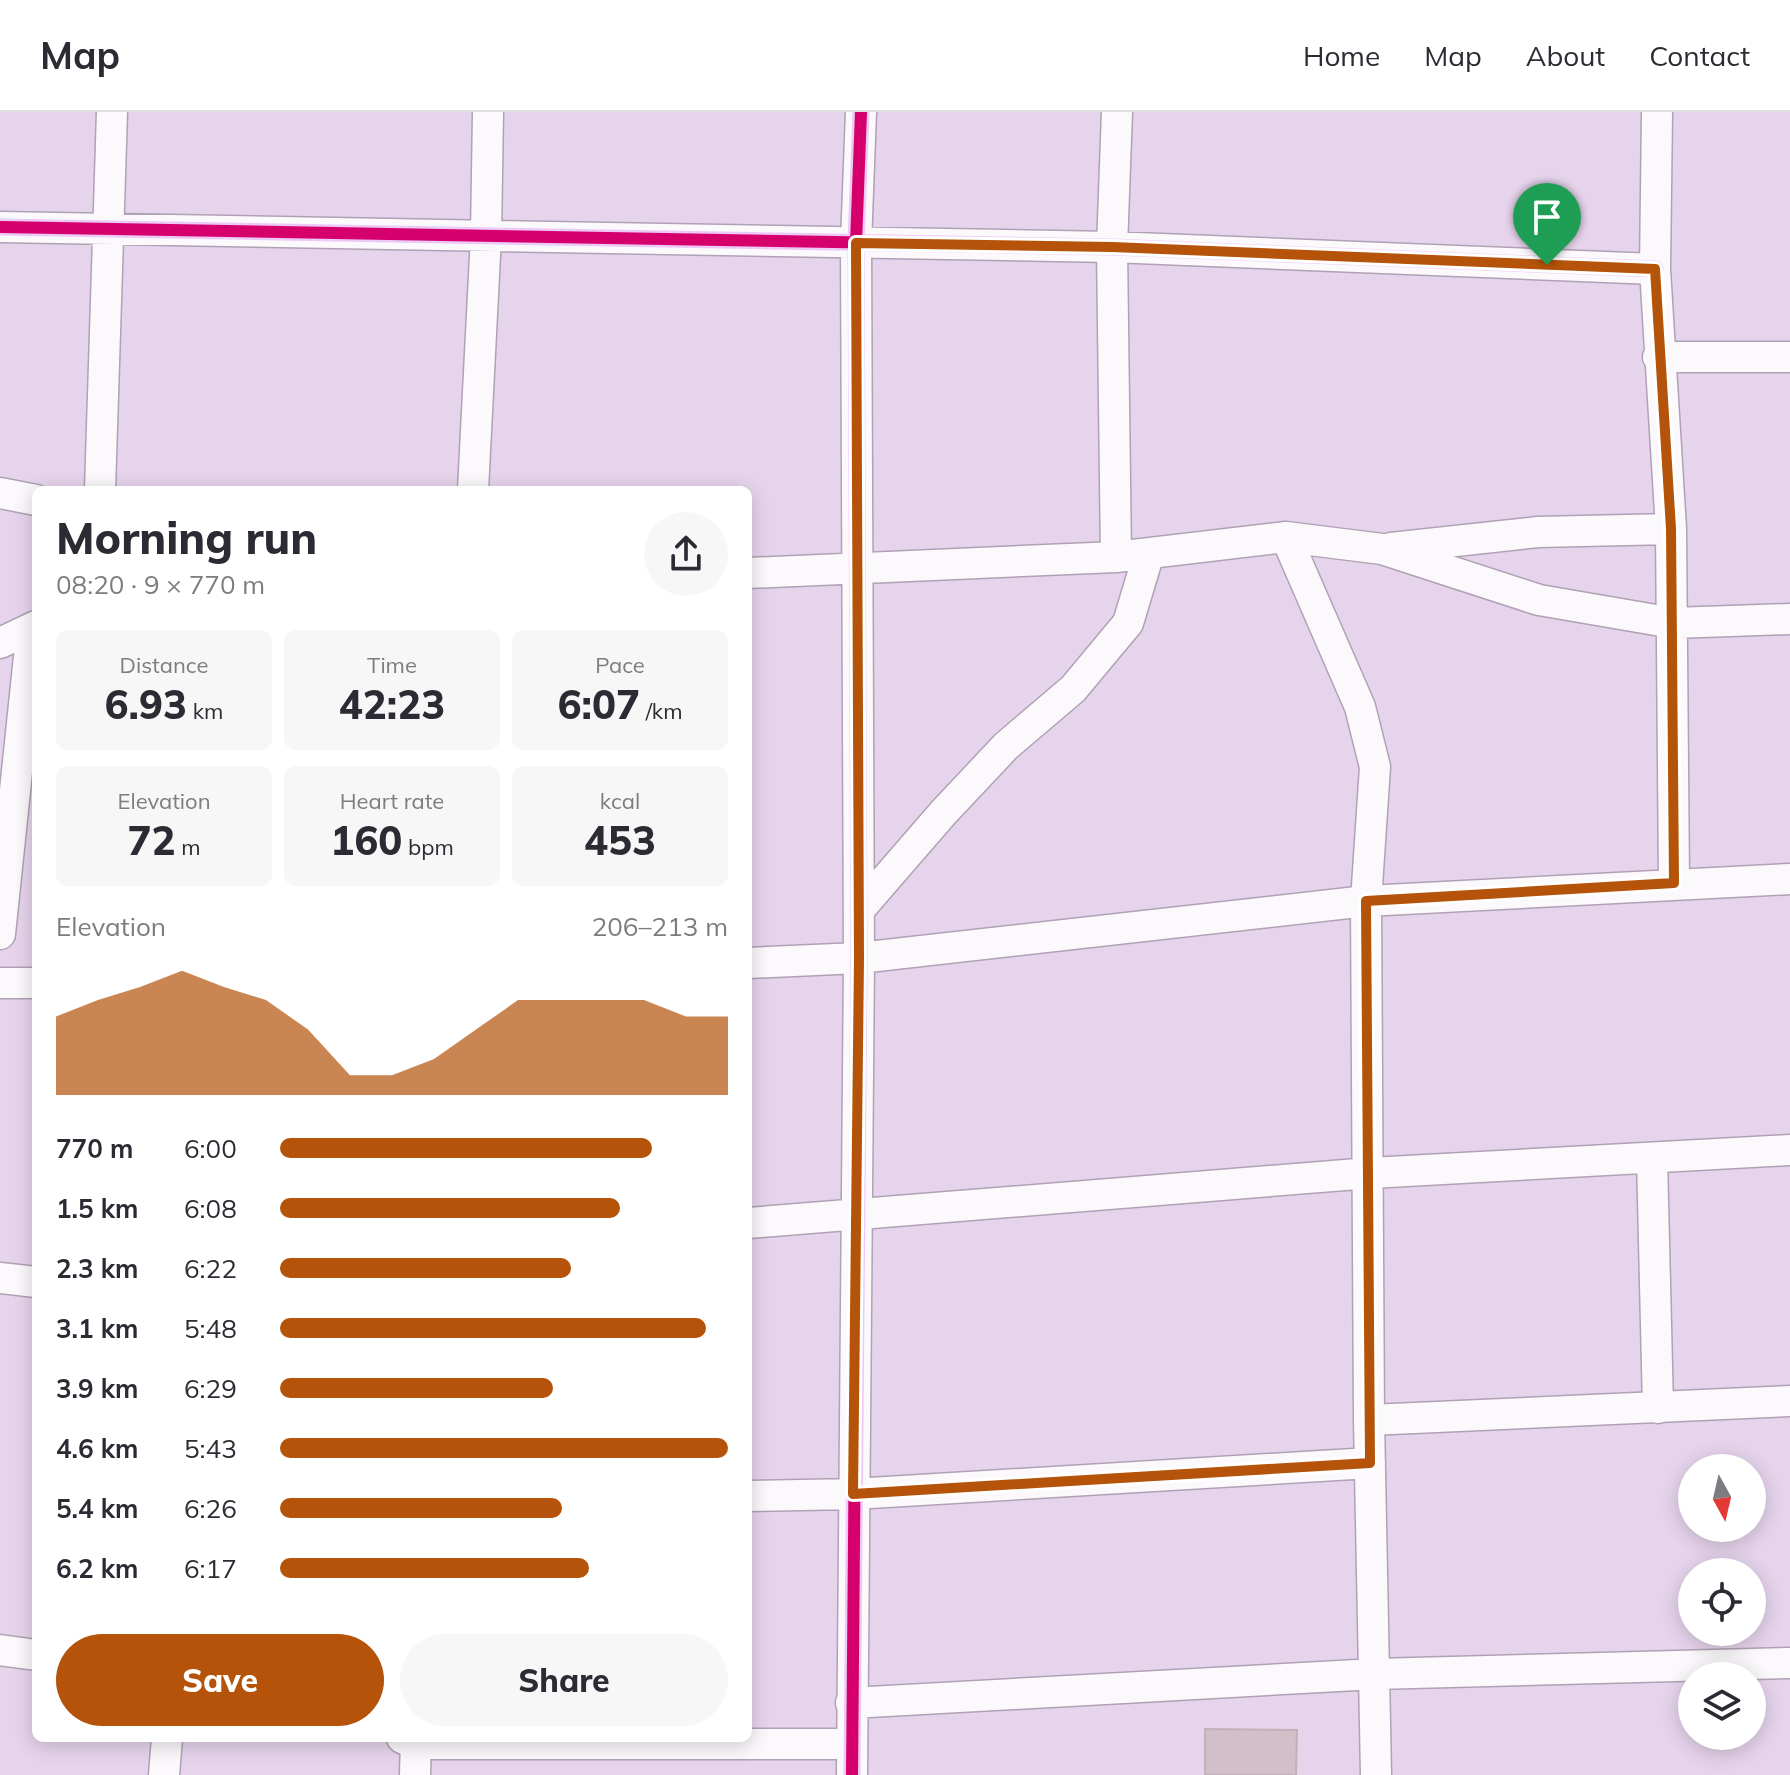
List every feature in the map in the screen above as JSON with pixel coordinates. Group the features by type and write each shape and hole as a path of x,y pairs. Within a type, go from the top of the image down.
{"street":[{"path":"100,486 112,112"},
{"path":"473,486 486,236 488,112"},
{"path":"852,1775 859,958 856,243 861,112"},
{"path":"1116,557 1112,247 1117,112"},
{"path":"1657,112 1655,269 1658,357 1671,529 1674,883"},
{"path":"0,227 1112,247 1655,269"},
{"path":"1658,357 1790,357"},
{"path":"0,493 32,499"},
{"path":"1382,549 1538,532 1671,529"},
{"path":"752,573 857,571 1116,557 1286,537 1382,549 1539,600 1673,623 1790,619"},
{"path":"1286,537 1360,707 1375,767 1366,901 1370,1173 1369,1420 1376,1775"},
{"path":"859,910 943,813 1006,746 1073,689 1128,623 1149,553"},
{"path":"0,643 32,628"},
{"path":"0,934 32,645"},
{"path":"752,963 859,958 1366,901 1790,879"},
{"path":"0,983 32,983"},
{"path":"752,1223 857,1217 1370,1173 1790,1150"},
{"path":"1652,1158 1658,1408"},
{"path":"0,1278 32,1282"},
{"path":"1369,1420 1790,1401"},
{"path":"752,1496 853,1494 1370,1463"},
{"path":"0,1650 32,1654"},
{"path":"851,1703 1375,1674 1790,1663"},
{"path":"164,1775 167,1742"},
{"path":"411,1742 415,1775"},
{"path":"631,1742 851,1744"}],"building":[{"path":"1205,1729 1297,1730 1296,1775 1205,1775"}],"cycle path":[{"path":"852,1775 859,958 856,243 861,112"},
{"path":"0,227 1112,247 1655,269"}],"route":[{"path":"856,243 1112,247 1547,265 1655,269 1658,357 1671,529 1674,883 1366,901 1370,1463 853,1494 859,958 856,243"}]}
